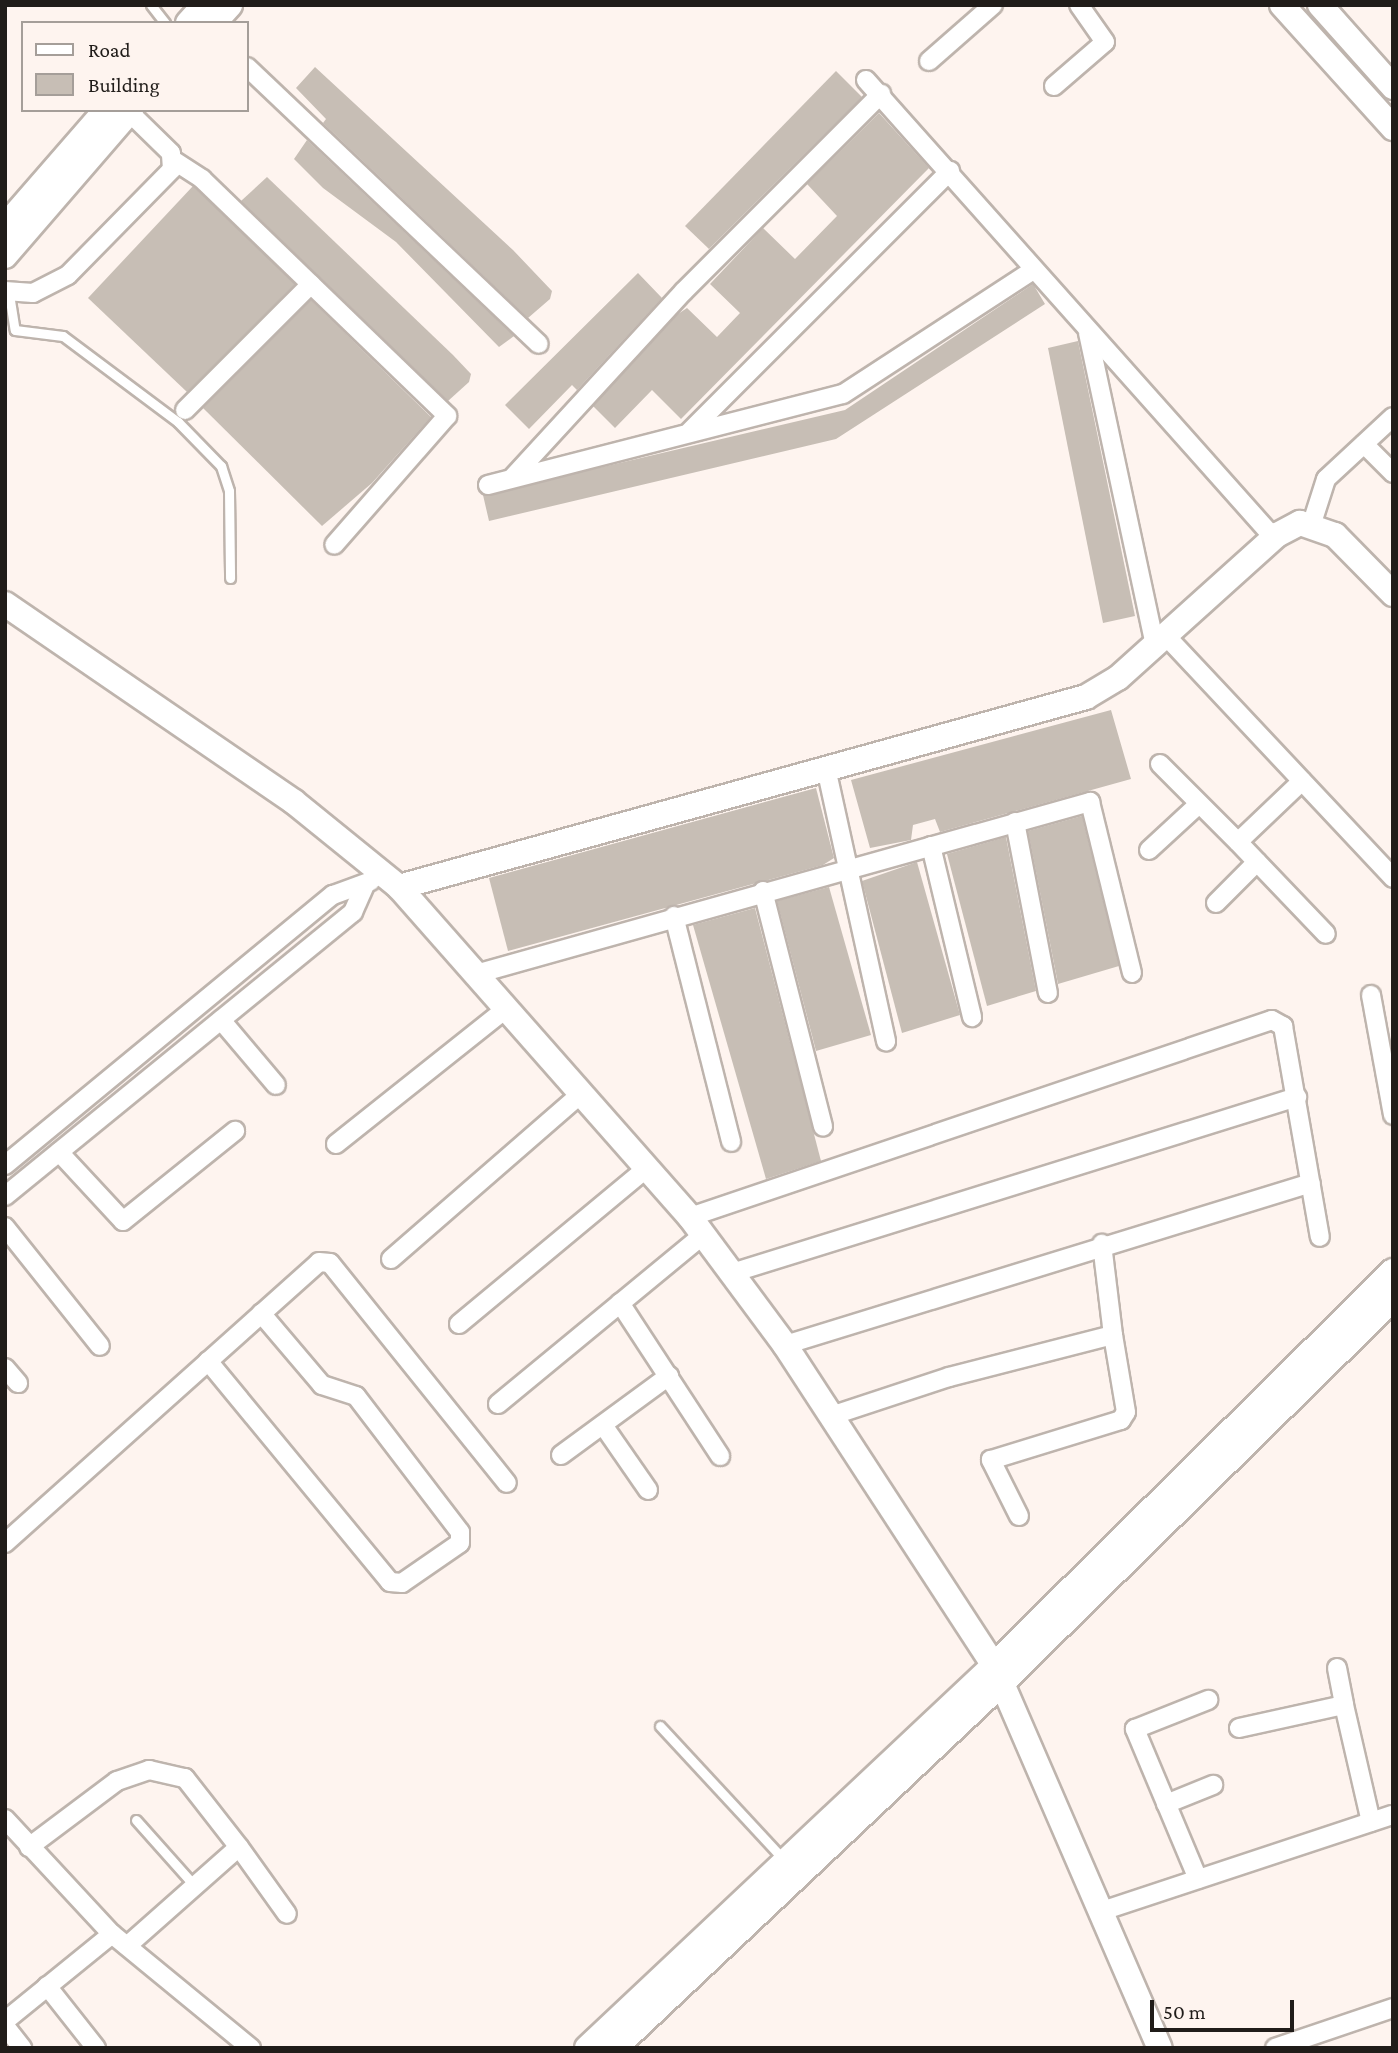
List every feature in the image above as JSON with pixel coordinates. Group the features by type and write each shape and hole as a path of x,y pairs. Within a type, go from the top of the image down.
{"street":[{"path":"190,21 204,5"},
{"path":"216,21 230,5"},
{"path":"929,61 993,5"},
{"path":"1054,86 1105,42 1079,5"},
{"path":"1282,5 1393,128"},
{"path":"1320,5 1393,87"},
{"path":"248,68 539,344"},
{"path":"866,79 950,171 1032,271 1274,538"},
{"path":"512,478 684,291 881,94"},
{"path":"5,226 121,112"},
{"path":"5,256 121,112"},
{"path":"123,112 173,160 202,179 447,416 334,545"},
{"path":"7,292 33,293 68,275 172,169 173,160"},
{"path":"689,432 950,171"},
{"path":"488,485 843,394 1032,271"},
{"path":"185,410 311,284"},
{"path":"1088,333 1161,641 1302,781 1393,878"},
{"path":"1312,523 1326,479 1393,417"},
{"path":"1364,444 1393,474"},
{"path":"5,1165 333,895 1086,698 1161,641 1287,527 1312,523 1335,535 1393,594"},
{"path":"5,604 294,802 382,882 476,974 697,1226 785,1345 998,1674 1160,2048"},
{"path":"1160,764 1326,934"},
{"path":"825,768 845,869 886,1041"},
{"path":"1238,842 1302,781"},
{"path":"476,974 763,891 1090,802 1132,972"},
{"path":"1149,850 1199,804"},
{"path":"1015,822 1048,993"},
{"path":"930,846 972,1017"},
{"path":"1216,903 1257,862"},
{"path":"5,1196 353,912 382,882"},
{"path":"763,891 823,1126"},
{"path":"674,916 731,1142"},
{"path":"1371,995 1386,1040 1393,1115"},
{"path":"336,1144 507,1008"},
{"path":"221,1020 276,1085"},
{"path":"498,1404 620,1303 697,1226 1272,1020 1283,1026 1320,1237"},
{"path":"157,1040 173,1059"},
{"path":"391,1259 582,1093"},
{"path":"732,1273 1297,1097"},
{"path":"59,1152 124,1221 234,1130"},
{"path":"459,1324 647,1168"},
{"path":"785,1345 1102,1244 1311,1183"},
{"path":"5,1227 100,1346"},
{"path":"1019,1516 991,1460 1121,1420 1126,1412 1102,1244"},
{"path":"5,1544 319,1262 330,1264 507,1483"},
{"path":"587,2048 785,1862 998,1674 1393,1271"},
{"path":"615,2048 998,1674 1393,1299"},
{"path":"620,1303 720,1456"},
{"path":"208,1361 390,1582 402,1583 460,1543 460,1532 356,1396 322,1385 261,1313"},
{"path":"831,1416 949,1377 1113,1335"},
{"path":"5,1368 18,1383"},
{"path":"561,1455 669,1376"},
{"path":"603,1425 648,1490"},
{"path":"1337,1668 1371,1822"},
{"path":"1198,1879 1135,1729 1208,1700"},
{"path":"1239,1728 1344,1705"},
{"path":"29,1847 117,1781 149,1770 185,1779 287,1914"},
{"path":"1166,1804 1213,1785"},
{"path":"1102,1911 1393,1815"},
{"path":"5,1819 113,1934 251,2048"},
{"path":"127,1946 239,1847"},
{"path":"22,2048 5,2023 113,1934"},
{"path":"47,1986 96,2048"},
{"path":"1275,2048 1393,2008"}],"lane":[{"path":"151,5 163,21"},
{"path":"7,292 15,330 63,336 178,422 221,466 229,491 230,578"},
{"path":"660,1726 785,1862"},
{"path":"136,1820 194,1885"}],"building":[{"path":"315,67 513,250 552,291 550,299 528,318 323,123 326,119 296,88"},
{"path":"836,71 862,97 709,249 685,226"},
{"path":"879,113 929,168 681,419 652,390 615,428 593,406 678,314 687,308 717,337 740,313 710,284 763,228 795,259 837,216 807,184"},
{"path":"307,140 514,336 499,347 396,242 323,188 294,159"},
{"path":"267,177 471,374 469,382 448,401 241,201"},
{"path":"193,186 295,284 187,392 88,298"},
{"path":"638,273 662,298 577,390 572,385 529,429 505,405"},
{"path":"1033,284 1045,304 836,439 489,521 483,495 845,410"},
{"path":"311,300 431,417 372,483 322,526 203,408"},
{"path":"1078,341 1135,616 1103,623 1048,348"},
{"path":"1111,710 1131,779 940,832 935,819 913,825 911,840 870,848 851,780"},
{"path":"816,788 834,858 823,865 508,951 489,878"},
{"path":"1082,816 1119,966 1058,984 1028,831"},
{"path":"1006,837 1036,991 987,1006 947,854"},
{"path":"917,862 960,1015 902,1033 862,881"},
{"path":"829,887 871,1035 816,1051 777,901"},
{"path":"755,908 821,1161 766,1179 693,925"}]}
